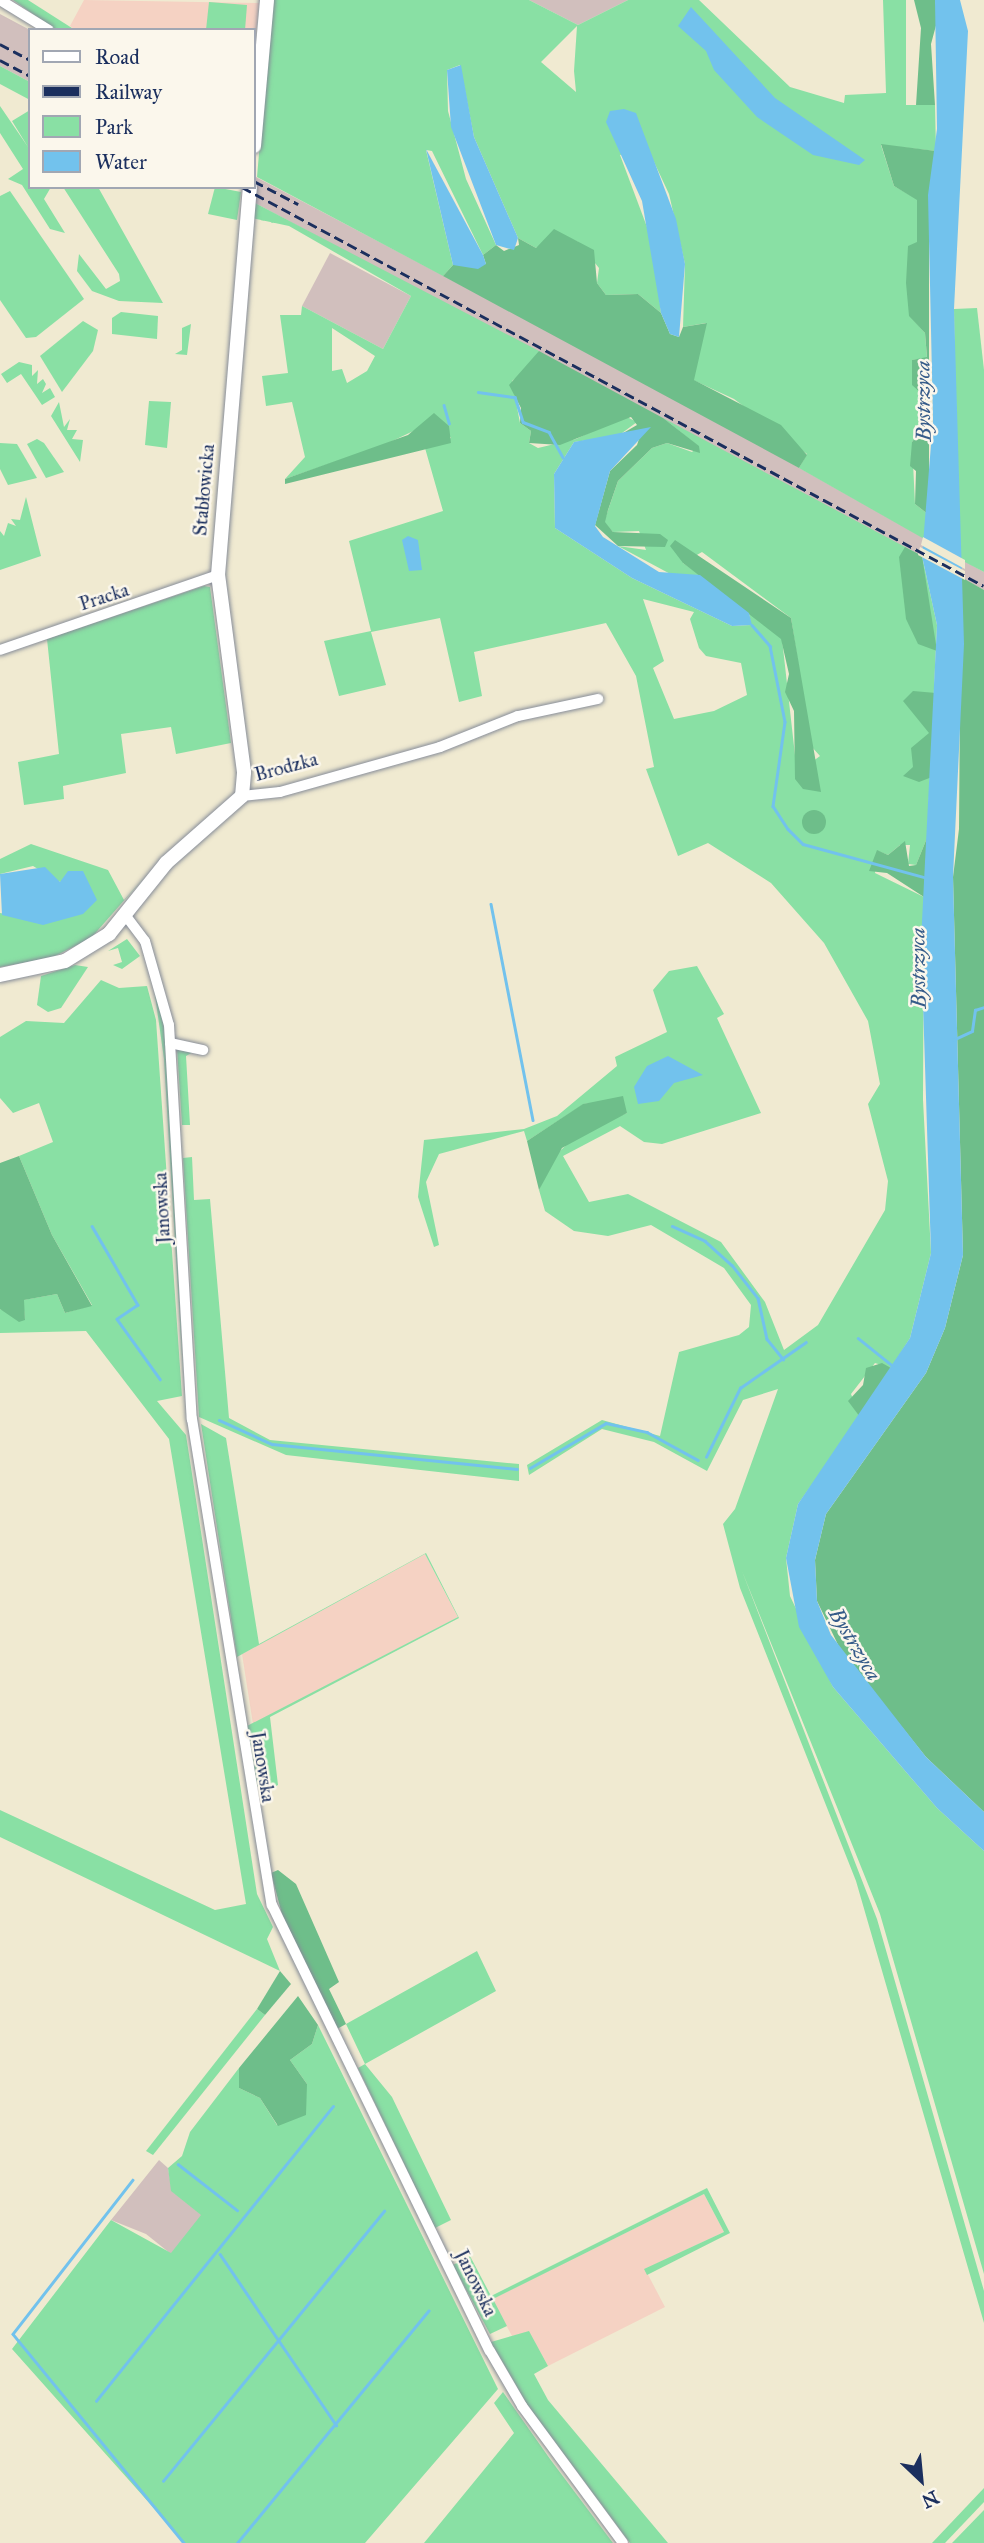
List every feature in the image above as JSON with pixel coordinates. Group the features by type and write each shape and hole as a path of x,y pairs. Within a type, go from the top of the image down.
{"street":[{"path":"1,0 46,28"},
{"path":"256,124 267,0"},
{"name":"Stabłowicka","path":"242,796 244,772 218,575 250,189"},
{"name":"Pracka","path":"0,650 218,575"},
{"name":"Brodzka","path":"0,975 75,956 126,916 166,863 242,796 280,793 440,747 519,716 598,699"},
{"name":"Janowska","path":"126,916 145,941 170,1043 192,1419 272,1905 489,2351 522,2406 623,2543"},
{"path":"170,1043 202,1051"}],"shaded area":[{"path":"84,0 259,3 256,34 256,28 70,26"},
{"path":"529,0 628,0 578,25"},
{"path":"0,14 28,29 28,81 0,66"},
{"path":"256,177 674,397 984,572 984,590 253,202"},
{"path":"330,253 411,296 383,349 302,306"},
{"path":"425,1554 458,1617 253,1724 242,1654"},
{"path":"159,2160 168,2168 172,2191 202,2215 171,2254 146,2234 111,2220"},
{"path":"704,2194 724,2232 645,2269 665,2307 548,2366 529,2332 512,2336 492,2299"}],"green space":[{"path":"13,0 28,0 72,28 53,28"},
{"path":"272,0 529,0 578,25 628,0 699,0 790,87 844,103 845,95 886,93 883,0 906,0 906,105 935,105 936,151 881,145 894,186 917,199 920,220 909,315 925,333 927,358 912,360 922,394 922,430 912,442 915,504 929,515 926,540 799,468 807,454 734,399 693,380 706,323 683,327 685,264 669,194 647,147 620,155 653,243 661,313 638,294 606,295 597,283 599,268 578,242 558,233 536,248 518,238 474,137 460,65 447,70 448,111 466,179 496,245 483,255 432,151 426,150 453,265 443,276 257,177","holes":["577,26 574,71 576,92 541,62"]},
{"path":"914,0 935,0 938,18 931,44 935,105 916,105 921,28"},
{"path":"209,2 247,5 245,28 206,28"},
{"path":"0,66 28,81 28,99 0,84"},
{"path":"0,106 28,147 28,189 50,189 44,199 65,233 50,229 22,185 8,179 23,169 0,133"},
{"path":"28,111 28,147 12,121"},
{"path":"881,144 936,151 929,218 929,515 915,504 916,471 910,466 912,442 922,429 922,394 912,385 912,360 927,357 925,333 909,316 906,283 908,246 917,242 917,200 894,186"},
{"path":"64,189 99,189 163,303 119,301 92,291 77,271 79,254 106,289 120,281 119,274"},
{"path":"214,189 241,192 237,220 208,214"},
{"path":"10,191 84,299 36,337 26,338 0,300 0,196"},
{"path":"253,202 539,351 534,364 512,381 520,423 531,431 529,443 538,448 576,439 625,416 637,422 618,436 574,442 554,474 555,528 632,578 732,626 751,625 749,613 782,639 797,773 820,756 811,746 791,618 702,552 683,563 700,575 676,577 618,546 646,550 639,531 613,532 604,522 618,481 652,448 667,443 692,452 698,446 663,418 922,556 937,625 927,838 916,865 908,864 910,845 900,845 888,855 878,851 875,873 924,897 923,1100 931,1253 910,1338 891,1368 875,1363 851,1394 860,1417 798,1504 786,1558 790,1596 833,1687 937,1808 984,1851 984,2274 880,1914 742,1571 877,1919 984,2291 984,2323 856,1881 740,1588 723,1524 735,1509 778,1389 743,1400 707,1471 654,1442 602,1429 529,1475 527,1465 602,1420 660,1436 679,1352 739,1335 749,1327 751,1305 724,1268 651,1225 608,1236 574,1231 545,1211 539,1190 553,1157 580,1133 627,1113 610,1101 584,1104 527,1141 524,1131 439,1154 426,1182 439,1245 434,1247 418,1197 424,1140 524,1129 557,1116 617,1066 615,1057 667,1032 653,990 669,971 697,966 724,1014 717,1018 761,1113 662,1144 644,1142 620,1126 563,1156 589,1202 628,1194 721,1242 765,1302 784,1350 818,1325 885,1210 888,1181 868,1104 880,1084 868,1021 824,943 771,883 708,843 678,856 646,769 654,767 636,676 606,623 474,652 482,696 459,702 440,618 371,632 386,685 339,696 324,641 371,631 349,541 443,511 425,448 451,438 434,414 426,425 384,445 285,479 305,457 292,402 266,406 262,376 288,373 280,315 301,315 302,306 383,349 411,296 289,226 252,218","holes":["332,328 375,356 367,371 347,383 342,369 332,371","643,599 694,612 690,619 699,648 706,656 741,663 747,695 714,711 674,719 653,668 664,661"]},
{"path":"554,229 594,250 597,283 606,295 638,294 661,313 670,334 679,337 683,327 707,323 694,380 781,425 807,455 799,468 443,276 453,265 486,264 483,255 496,245 504,251 519,245 518,238 536,248"},
{"path":"977,308 984,370 984,572 961,560 956,472 954,309"},
{"path":"121,312 158,316 157,339 112,334 112,318"},
{"path":"83,321 98,330 93,351 62,392 40,356"},
{"path":"191,324 187,355 175,354 182,350 182,328"},
{"path":"539,351 663,418 699,446 700,453 667,443 652,448 618,481 608,510 605,522 613,532 660,534 668,540 665,547 618,546 595,525 610,471 637,445 642,430 618,436 637,425 631,417 560,445 529,443 531,431 520,423 521,408 509,385"},
{"path":"19,362 32,365 32,376 38,370 37,384 43,379 46,384 42,393 50,388 55,397 42,405 21,374 7,383 1,374"},
{"path":"149,401 171,402 167,448 145,445"},
{"path":"59,402 64,427 70,419 67,430 77,430 72,439 83,440 80,462 51,416"},
{"path":"434,413 449,426 451,443 285,484 285,479 408,435"},
{"path":"37,439 44,443 64,472 46,478 27,444"},
{"path":"0,443 17,444 37,478 8,485 0,469"},
{"path":"26,497 41,556 0,570 0,531 4,536 8,523 16,526 11,519 20,520"},
{"path":"675,540 791,618 821,792 803,789 795,779 794,711 785,692 789,674 781,639 683,563 670,546"},
{"path":"905,547 922,556 937,651 918,644 906,619 899,557"},
{"path":"961,577 984,590 984,1812 926,1757 841,1651 817,1601 815,1560 826,1514 926,1373 945,1328 963,1255 953,877 959,829"},
{"path":"204,586 210,587 231,743 176,754 171,727 121,734 126,773 63,786 64,799 24,805 18,762 59,754 47,639"},
{"path":"913,691 936,693 932,777 919,782 903,776 913,767 911,748 929,733 903,701"},
{"path":"814,810 825,817 826,822 819,833 814,834 803,827 802,822 809,811"},
{"path":"927,838 924,897 887,873 869,871 877,850 888,855 905,841 909,866 916,865"},
{"path":"31,844 108,870 124,900 150,871 91,938 51,958 0,967 0,913 30,918 94,896 81,874 60,882 33,866 0,874 0,859"},
{"path":"127,939 140,956 122,969 113,965 122,962 118,948 108,951"},
{"path":"75,965 88,967 61,1008 48,1012 37,1005 41,976"},
{"path":"101,980 119,988 147,986 156,1020 182,1396 157,1401 186,1435 257,1894 273,1927 267,1939 280,1971 0,1837 0,1810 215,1910 246,1904 169,1439 86,1331 0,1333 0,1309 25,1320 23,1300 57,1294 65,1313 92,1305 52,1235 19,1156 53,1142 39,1103 13,1113 0,1098 0,1037 26,1021 64,1023"},
{"path":"153,981 163,1019 167,1059 184,1390 164,1059"},
{"path":"177,1048 195,1051 186,1056 190,1125 182,1125"},
{"path":"623,1096 627,1113 562,1148 539,1190 527,1141 583,1104"},
{"path":"19,1156 52,1235 92,1306 65,1313 57,1294 24,1300 25,1320 19,1322 0,1309 0,1163"},
{"path":"192,1157 194,1200 210,1199 229,1418 270,1440 519,1464 519,1481 286,1455 199,1417 183,1158"},
{"path":"882,1363 891,1368 860,1417 848,1401 863,1385 866,1368"},
{"path":"201,1424 226,1438 259,1644 426,1553 459,1618 270,1717 278,1785 264,1792 257,1786 247,1726 458,1617 425,1554 237,1657"},
{"path":"278,1870 296,1884 339,1982 329,1989 346,2024 337,2029 284,1922 271,1873"},
{"path":"477,1951 496,1991 365,2064 346,2024"},
{"path":"280,1971 291,1984 265,2015 257,2009"},
{"path":"298,1996 318,2025 312,2044 290,2060 307,2084 306,2115 278,2126 260,2098 239,2088 239,2068"},
{"path":"257,2009 265,2015 153,2155 146,2151"},
{"path":"318,2025 498,2389 365,2543 185,2543 12,2349 111,2220 171,2253 201,2215 171,2191 168,2168 182,2156 190,2132 239,2068 239,2088 260,2098 277,2125 307,2084 290,2060 312,2044"},
{"path":"365,2064 392,2097 451,2220 435,2228 358,2068"},
{"path":"707,2188 730,2233 647,2275 644,2269 724,2232 704,2194 493,2299 507,2326 490,2334 453,2265 470,2256 491,2296"},
{"path":"529,2331 548,2366 534,2374 548,2400 668,2543 630,2543 527,2404 491,2342"},
{"path":"503,2392 613,2543 424,2543 514,2433 494,2403"},
{"path":"984,2488 984,2502 945,2543 932,2543"},
{"path":"984,2510 984,2543 952,2543"}],"water":[{"path":"935,0 960,0 968,31 954,309 964,644 953,877 963,1255 945,1328 926,1373 826,1514 815,1560 817,1601 831,1635 926,1757 984,1812 984,1851 937,1808 833,1687 799,1627 786,1558 798,1504 910,1338 931,1253 921,941 937,625 922,556 933,420 928,195 937,129"},
{"path":"691,7 775,98 865,160 859,165 813,155 757,117 714,70 706,51 678,26"},
{"path":"461,65 474,137 518,238 514,250 496,245 451,127 447,70"},
{"path":"624,109 636,113 676,219 685,264 679,337 670,334 661,313 642,201 606,122 610,111"},
{"path":"426,149 483,255 486,264 478,269 453,265"},
{"path":"651,427 610,471 595,526 603,537 659,572 700,575 749,613 752,625 732,626 632,578 555,528 554,474 574,442"},
{"path":"408,536 418,540 422,570 409,571 402,540"},
{"path":"45,867 60,882 68,871 83,871 97,900 83,914 43,925 2,915 0,874"},
{"path":"668,1056 703,1075 674,1083 659,1101 638,1104 634,1087 647,1066"}],"pier":[{"path":"923,537 965,560 965,569 921,545"},
{"path":"920,547 965,571 965,580 918,555"}],"waterway":[{"path":"478,392 515,397 523,422 549,432 563,457"},
{"path":"444,405 449,423"},
{"path":"752,625 770,646 785,722 773,806 788,829 803,844 927,878"},
{"path":"491,904 533,1120"},
{"path":"953,1040 972,1031 975,1010 984,1007"},
{"path":"92,1226 138,1305 117,1319 160,1379"},
{"path":"672,1226 705,1241 732,1265 758,1298 767,1339 783,1359"},
{"path":"858,1338 893,1366"},
{"path":"706,1457 740,1388 806,1342"},
{"path":"219,1420 272,1444 517,1469"},
{"path":"530,1468 606,1423 647,1432 698,1460"},
{"path":"96,2401 333,2106"},
{"path":"178,2164 237,2210"},
{"path":"133,2180 13,2334 184,2543"},
{"path":"163,2481 384,2211"},
{"path":"220,2254 336,2425"},
{"path":"237,2543 428,2311"}],"railway":[{"path":"0,44 28,59"},
{"path":"0,60 28,75"},
{"path":"256,182 298,204"},
{"path":"246,189 984,586"}],"water label":[{"name":"Bystrzyca","path":"923,401"},
{"name":"Bystrzyca","path":"918,968"},
{"name":"Bystrzyca","path":"855,1644"}]}
